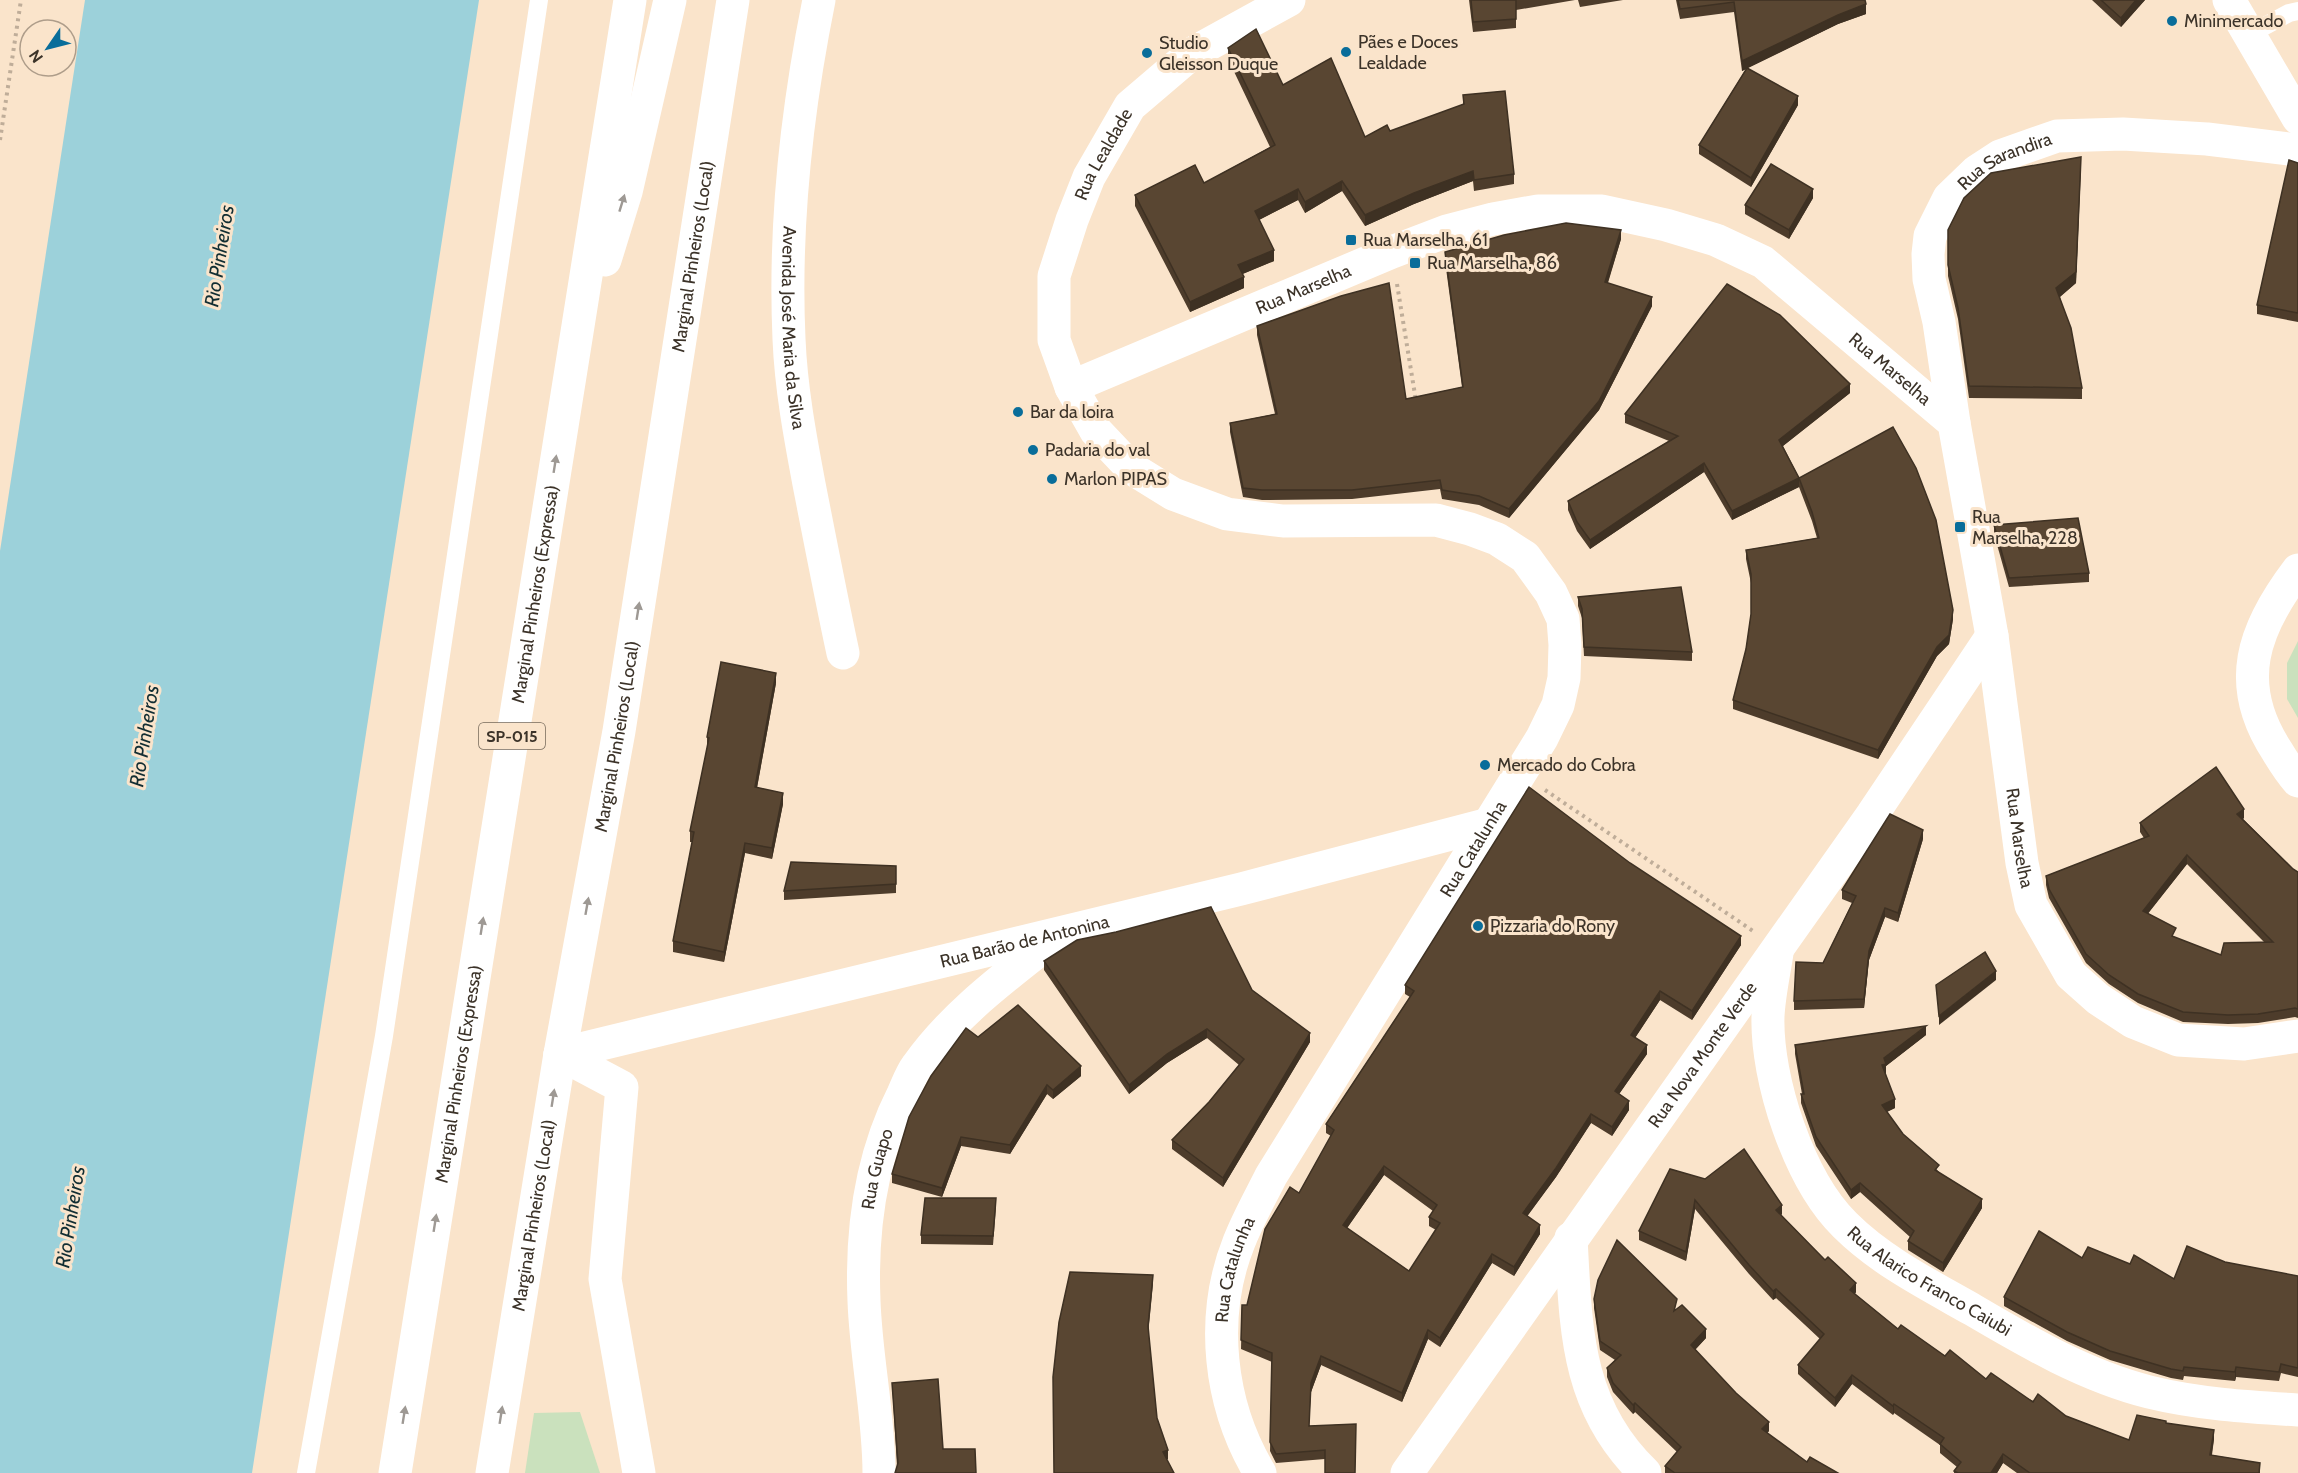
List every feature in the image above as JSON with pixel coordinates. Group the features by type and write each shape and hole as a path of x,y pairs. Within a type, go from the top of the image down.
{"main road":[{"name":"Marginal Pinheiros (Expressa)","path":"395,1473 630,0"},
{"path":"568,380 626,192 670,0"},
{"name":"Marginal Pinheiros (Local)","path":"492,1473 560,1054 619,731 733,0"},
{"name":"Avenida José Maria da Silva","path":"819,0 808,54 795,164 789,245 789,340 800,434 843,653"},
{"name":"Rua Lealdade","path":"1071,387 1054,340 1054,276 1089,177 1130,106 1191,54 1289,0"},
{"path":"2229,0 2298,118"},
{"name":"Rua Sarandira","path":"1954,423 1939,322 1929,279 1928,254 1930,236 1949,198 1977,171 2000,156 2057,136 2123,134 2197,138 2298,150"},
{"name":"Rua Marselha","path":"1071,387 1392,252 1447,231 1493,219 1538,211 1602,211 1666,225 1716,240 1763,262 1954,423 1992,636 2022,863 2031,905 2071,975 2098,999 2133,1022 2178,1040 2244,1044 2298,1036"},
{"name":"Rua Catalunha","path":"1071,387 1096,431 1131,468 1173,494 1227,514 1282,521 1436,520 1470,529 1497,539 1525,557 1551,593 1563,619 1566,645 1564,678 1557,705 1542,738 1271,1176 1239,1243 1228,1280 1221,1321 1224,1377 1237,1428 1260,1473"},
{"path":"2298,570 2282,590 2265,621 2254,653 2251,675 2257,714 2267,736 2298,781"},
{"name":"Rua Nova Monte Verde","path":"1407,1473 1872,815 1992,636"},
{"name":"Rua Barão de Antonina","path":"560,1054 1060,933 1489,824"},
{"name":"Rua Guapo","path":"879,1473 864,1302 864,1232 869,1193 878,1157 895,1109 916,1067 947,1031 983,996 1060,933"},
{"name":"Rua Alarico Franco Caiubi","path":"1778,947 1768,1015 1771,1054 1780,1102 1795,1145 1815,1184 1844,1224 1867,1244 1905,1270 2053,1355 2095,1374 2147,1392 2184,1400 2298,1410"},
{"path":"560,1054 622,1087 604,1279 639,1473"},
{"path":"1572,1238 1576,1322 1581,1359 1598,1408 1617,1443 1645,1473"}],"lane":[{"path":"306,1473 384,1036 539,0"},
{"path":"2250,34 2298,11"}],"path":[{"path":"0,140 21,0"},
{"path":"1392,252 1417,403"},
{"path":"1520,773 1778,947"}],"green space":[{"path":"2298,641 2298,718 2287,699 2287,663"},
{"path":"580,1412 600,1473 525,1473 534,1413"}],"water":[{"name":"Rio Pinheiros","path":"85,0 479,0 252,1473 0,1473 0,551 73,78 78,78 78,45"}],"building":[{"path":"1471,0 1516,0 1516,19 1473,22"},
{"path":"1678,0 1865,0 1866,4 1742,61 1734,2 1680,9"},
{"path":"2101,0 2136,0 2121,18"},
{"path":"1256,29 1283,85 1331,58 1365,137 1387,125 1390,131 1464,104 1463,95 1505,91 1514,174 1474,180 1473,171 1414,193 1365,215 1342,181 1305,202 1298,189 1255,211 1274,250 1238,265 1244,277 1190,302 1135,195 1195,165 1204,183 1275,145 1228,48"},
{"path":"1747,68 1798,96 1751,178 1699,145"},
{"path":"2081,157 2076,272 2056,288 2071,328 2082,388 1969,386 1958,308 1948,265 1948,230 1964,198 1991,173"},
{"path":"2289,160 2298,163 2298,313 2257,305"},
{"path":"1771,164 1813,189 1789,230 1745,205"},
{"path":"1566,223 1621,230 1605,282 1652,297 1599,401 1509,509 1479,496 1442,490 1440,480 1352,490 1243,488 1230,423 1277,414 1257,326 1341,296 1389,283 1406,399 1463,387 1445,252 1504,235"},
{"path":"1727,284 1780,315 1850,384 1779,440 1799,478 1732,511 1704,463 1590,540 1577,522 1568,501 1678,436 1625,414"},
{"path":"1893,427 1916,468 1936,520 1953,610 1949,635 1937,647 1878,750 1733,700 1746,649 1751,614 1751,574 1746,550 1819,538 1799,478"},
{"path":"2078,518 2089,573 2009,578 1994,525"},
{"path":"1681,587 1692,652 1584,647 1582,609 1578,597"},
{"path":"721,662 776,673 755,787 783,793 772,848 745,843 724,952 673,941 694,832 690,831 709,738 707,737"},
{"path":"2216,767 2244,809 2237,814 2298,872 2298,1009 2228,1015 2183,1012 2138,994 2109,975 2086,954 2049,889 2046,876 2149,836 2140,823","holes":["2187,855 2273,942 2224,943 2221,955 2172,936 2176,928 2143,911"]},
{"path":"1529,787 1630,863 1741,936 1692,1011 1660,991 1631,1035 1647,1045 1615,1091 1629,1101 1612,1127 1591,1114 1523,1213 1540,1225 1514,1267 1492,1254 1440,1338 1428,1330 1402,1393 1321,1356 1311,1383 1309,1426 1356,1424 1355,1473 1325,1473 1325,1450 1276,1454 1270,1442 1272,1353 1241,1340 1242,1305 1247,1305 1265,1229 1290,1187 1299,1193 1334,1130 1326,1124 1414,991 1405,985","holes":["1384,1166 1437,1205 1429,1217 1440,1223 1409,1271 1343,1225"]},
{"path":"1890,814 1923,830 1898,913 1885,908 1869,951 1864,999 1794,1001 1796,962 1823,963 1856,896 1842,890"},
{"path":"791,862 896,866 896,884 784,891"},
{"path":"1211,907 1252,990 1310,1033 1223,1178 1172,1140 1209,1102 1244,1059 1207,1029 1167,1054 1129,1085 1044,961 1077,940"},
{"path":"1985,952 1996,971 1939,1016 1936,985"},
{"path":"1018,1005 1081,1066 1053,1090 1047,1085 1010,1145 961,1137 942,1188 892,1174 909,1117 931,1076 966,1028 978,1037"},
{"path":"1926,1026 1884,1058 1886,1064 1882,1065 1895,1099 1882,1105 1903,1134 1939,1165 1935,1170 1982,1199 1943,1263 1908,1241 1914,1231 1860,1183 1851,1190 1816,1137 1801,1094 1804,1094 1795,1045"},
{"path":"1744,1149 1782,1205 1776,1210 1825,1260 1828,1257 1856,1283 1850,1290 1898,1329 1901,1325 1945,1356 1950,1350 1986,1379 1991,1373 2033,1402 2038,1394 2066,1416 2129,1440 2137,1415 2166,1421 2166,1423 2214,1430 2210,1455 2260,1463 2259,1473 2030,1473 2003,1454 1991,1473 1958,1473 1954,1471 1961,1462 1940,1444 1944,1438 1894,1404 1893,1406 1852,1375 1835,1398 1798,1365 1824,1334 1776,1289 1773,1291 1695,1200 1686,1252 1639,1231 1670,1169 1705,1179"},
{"path":"925,1198 996,1198 993,1236 921,1235"},
{"path":"2039,1231 2082,1258 2088,1247 2130,1264 2134,1255 2174,1279 2187,1246 2225,1262 2298,1276 2298,1368 2281,1364 2279,1372 2236,1367 2235,1372 2184,1367 2183,1371 2110,1351 2067,1332 2004,1297"},
{"path":"1617,1240 1677,1299 1674,1311 1682,1305 1706,1329 1691,1345 1736,1393 1769,1422 1762,1429 1807,1462 1810,1457 1838,1473 1675,1473 1665,1466 1681,1447 1635,1403 1633,1405 1613,1383 1607,1368 1621,1355 1600,1341 1594,1299 1598,1280"},
{"path":"1070,1272 1153,1275 1148,1326 1157,1418 1168,1450 1163,1452 1174,1473 1054,1473 1053,1377 1059,1322"},
{"path":"938,1379 943,1449 975,1449 976,1473 895,1473 898,1463 892,1383"}],"place":[{"name":"Minimercado","path":"2172,21"},
{"name":"Pães e Doces Lealdade","path":"1346,52"},
{"name":"Studio Gleisson Duque","path":"1147,53"},
{"name":"Rua Marselha, 61","path":"1351,240"},
{"name":"Rua Marselha, 86","path":"1415,263"},
{"name":"Bar da loira","path":"1018,412"},
{"name":"Padaria do val","path":"1033,450"},
{"name":"Marlon PIPAS","path":"1052,479"},
{"name":"Rua Marselha, 228","path":"1960,527"},
{"name":"Mercado do Cobra","path":"1485,765"},
{"name":"Pizzaria do Rony","path":"1478,926"}]}
